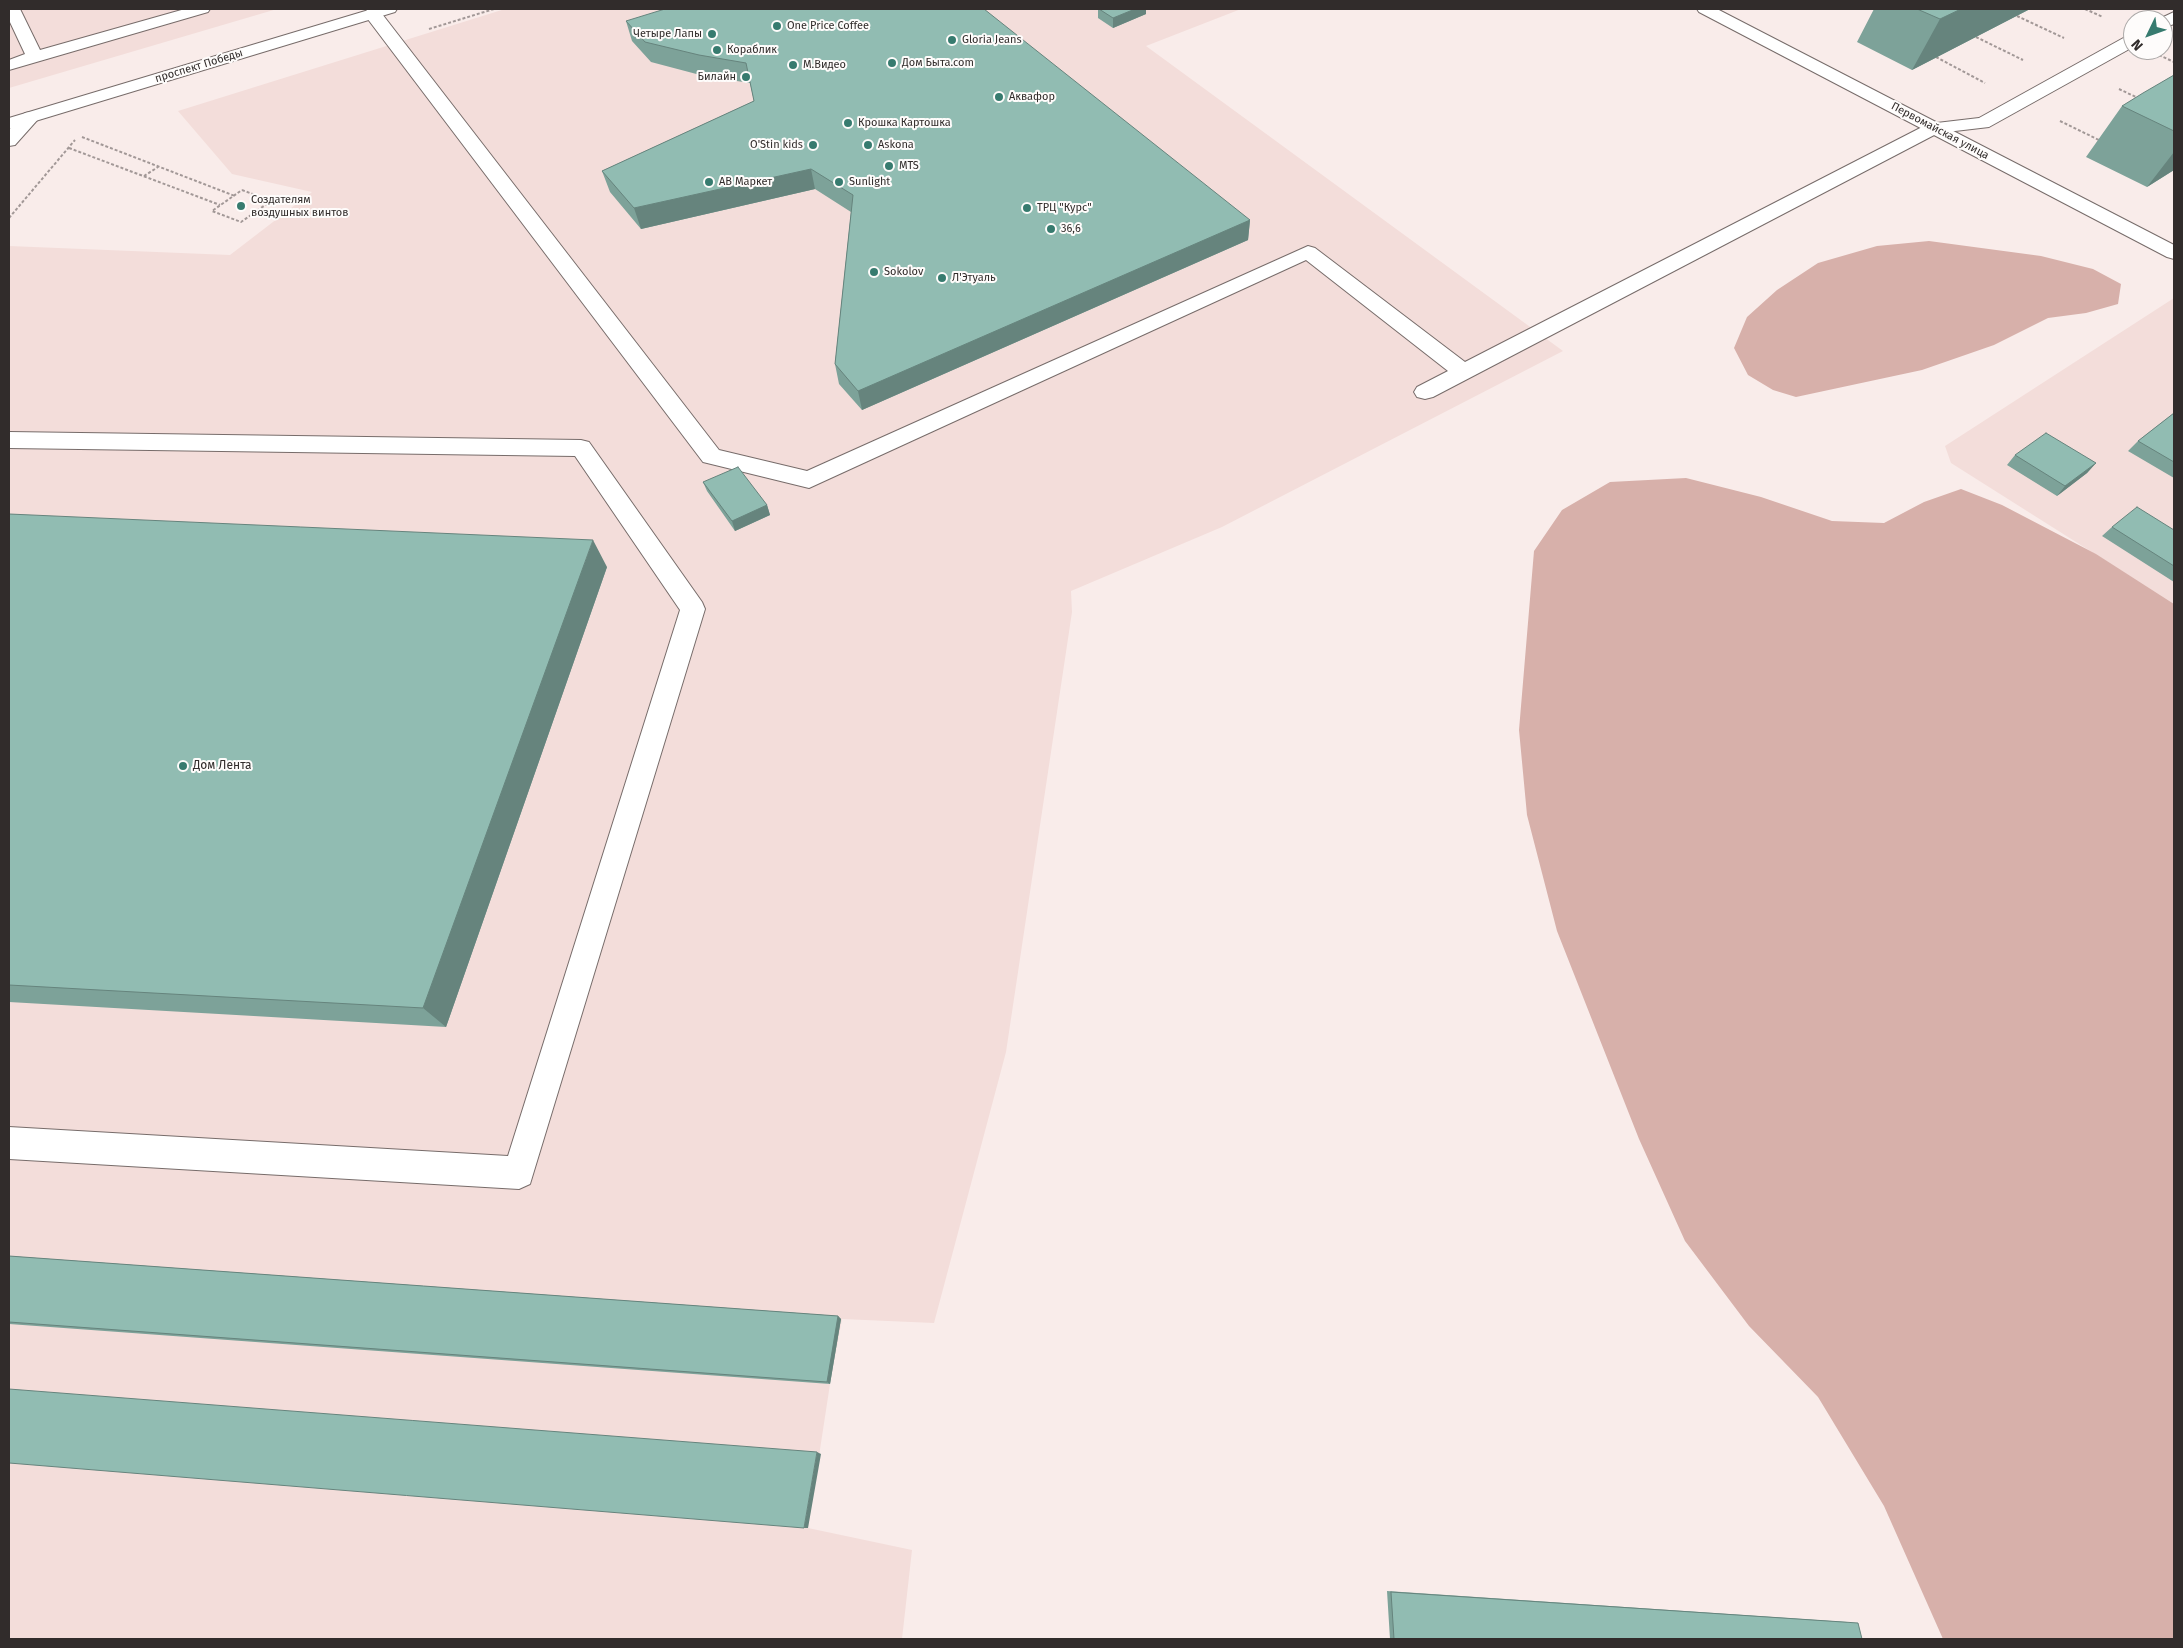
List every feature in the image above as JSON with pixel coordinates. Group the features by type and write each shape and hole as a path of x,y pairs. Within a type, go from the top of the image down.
{"main road":[{"path":"12,9 35,57"},
{"path":"9,65 202,9"},
{"name":"Первомайская улица","path":"1705,9 2174,253"},
{"path":"2169,9 2174,11"},
{"path":"381,11 393,40 711,456 809,480 1308,252 1464,372"},
{"name":"проспект Победы","path":"9,124 381,11"},
{"path":"1425,392 1934,128 1983,123 2123,45"},
{"path":"9,141 31,117"},
{"path":"2140,235 2174,237"},
{"path":"9,440 581,448 693,610 519,1173 9,1143"}],"path":[{"path":"393,40 494,9"},
{"path":"2017,16 2103,56"},
{"path":"1976,37 2062,79"},
{"path":"2079,70 2138,98"},
{"path":"9,218 77,139 91,134"},
{"path":"82,137 235,196"},
{"path":"69,148 220,205"},
{"path":"143,176 158,166"},
{"path":"242,190 271,201 241,222 212,211 235,196 242,190"}],"shaded area":[{"path":"9,9 277,9 9,88"},
{"path":"505,9 1241,9 1146,46 1563,351 1222,527 1071,591 1072,612 1006,1052 934,1323 842,1319 830,1384 808,1528 912,1550 902,1639 9,1639 9,246 230,255 312,192 232,174 178,111"},
{"path":"1929,241 2041,256 2093,269 2121,284 2118,304 2086,313 2048,318 1994,345 1922,370 1796,397 1773,390 1748,375 1734,348 1747,317 1777,290 1818,263 1877,246"},
{"path":"2174,298 2174,604 1951,463 1945,446"},
{"path":"1686,478 1761,497 1832,521 1884,523 1924,502 1961,489 2002,505 2096,554 2174,604 2174,1639 1943,1639 1884,1506 1818,1397 1749,1326 1685,1241 1639,1139 1557,931 1527,815 1519,730 1534,551 1562,510 1610,482"}],"building":[{"name":"ТРЦ \"Курс\"","path":"665,9 984,9 1250,220 858,391 835,364 853,195 811,169 634,208 602,171 754,101 746,63 699,55 645,42 626,21"},
{"path":"1099,9 1135,9 1113,18"},
{"path":"1917,9 1961,9 1940,19"},
{"path":"2174,75 2174,131 2122,106 2143,93"},
{"path":"2174,413 2174,462 2138,441"},
{"path":"2046,433 2096,463 2065,486 2015,455"},
{"path":"738,467 767,505 732,521 703,482"},
{"path":"2137,507 2174,530 2174,566 2112,527"},
{"path":"9,514 593,540 423,1008 9,985"},
{"path":"9,1256 838,1316 827,1382 9,1322"},
{"path":"9,1389 817,1452 804,1528 9,1463"},
{"path":"1391,1592 1858,1623 1862,1639 1394,1639"}],"place":[{"name":"One Price Coffee","path":"777,26"},
{"name":"Четыре Лапы","path":"712,34"},
{"name":"Gloria Jeans","path":"952,40"},
{"name":"Кораблик","path":"717,50"},
{"name":"Дом Быта.com","path":"892,63"},
{"name":"М.Видео","path":"793,65"},
{"name":"Билайн","path":"746,77"},
{"name":"Аквафор","path":"999,97"},
{"name":"Крошка Картошка","path":"848,123"},
{"name":"O'Stin kids","path":"813,145"},
{"name":"Askona","path":"868,145"},
{"name":"MTS","path":"889,166"},
{"name":"АВ Маркет","path":"709,182"},
{"name":"Sunlight","path":"839,182"},
{"name":"Создателям воздушных винтов","path":"241,206"},
{"name":"ТРЦ \"Курс\"","path":"1027,208"},
{"name":"36,6","path":"1051,229"},
{"name":"Sokolov","path":"874,272"},
{"name":"Л'Этуаль","path":"942,278"},
{"name":"Дом Лента","path":"183,766"}]}
